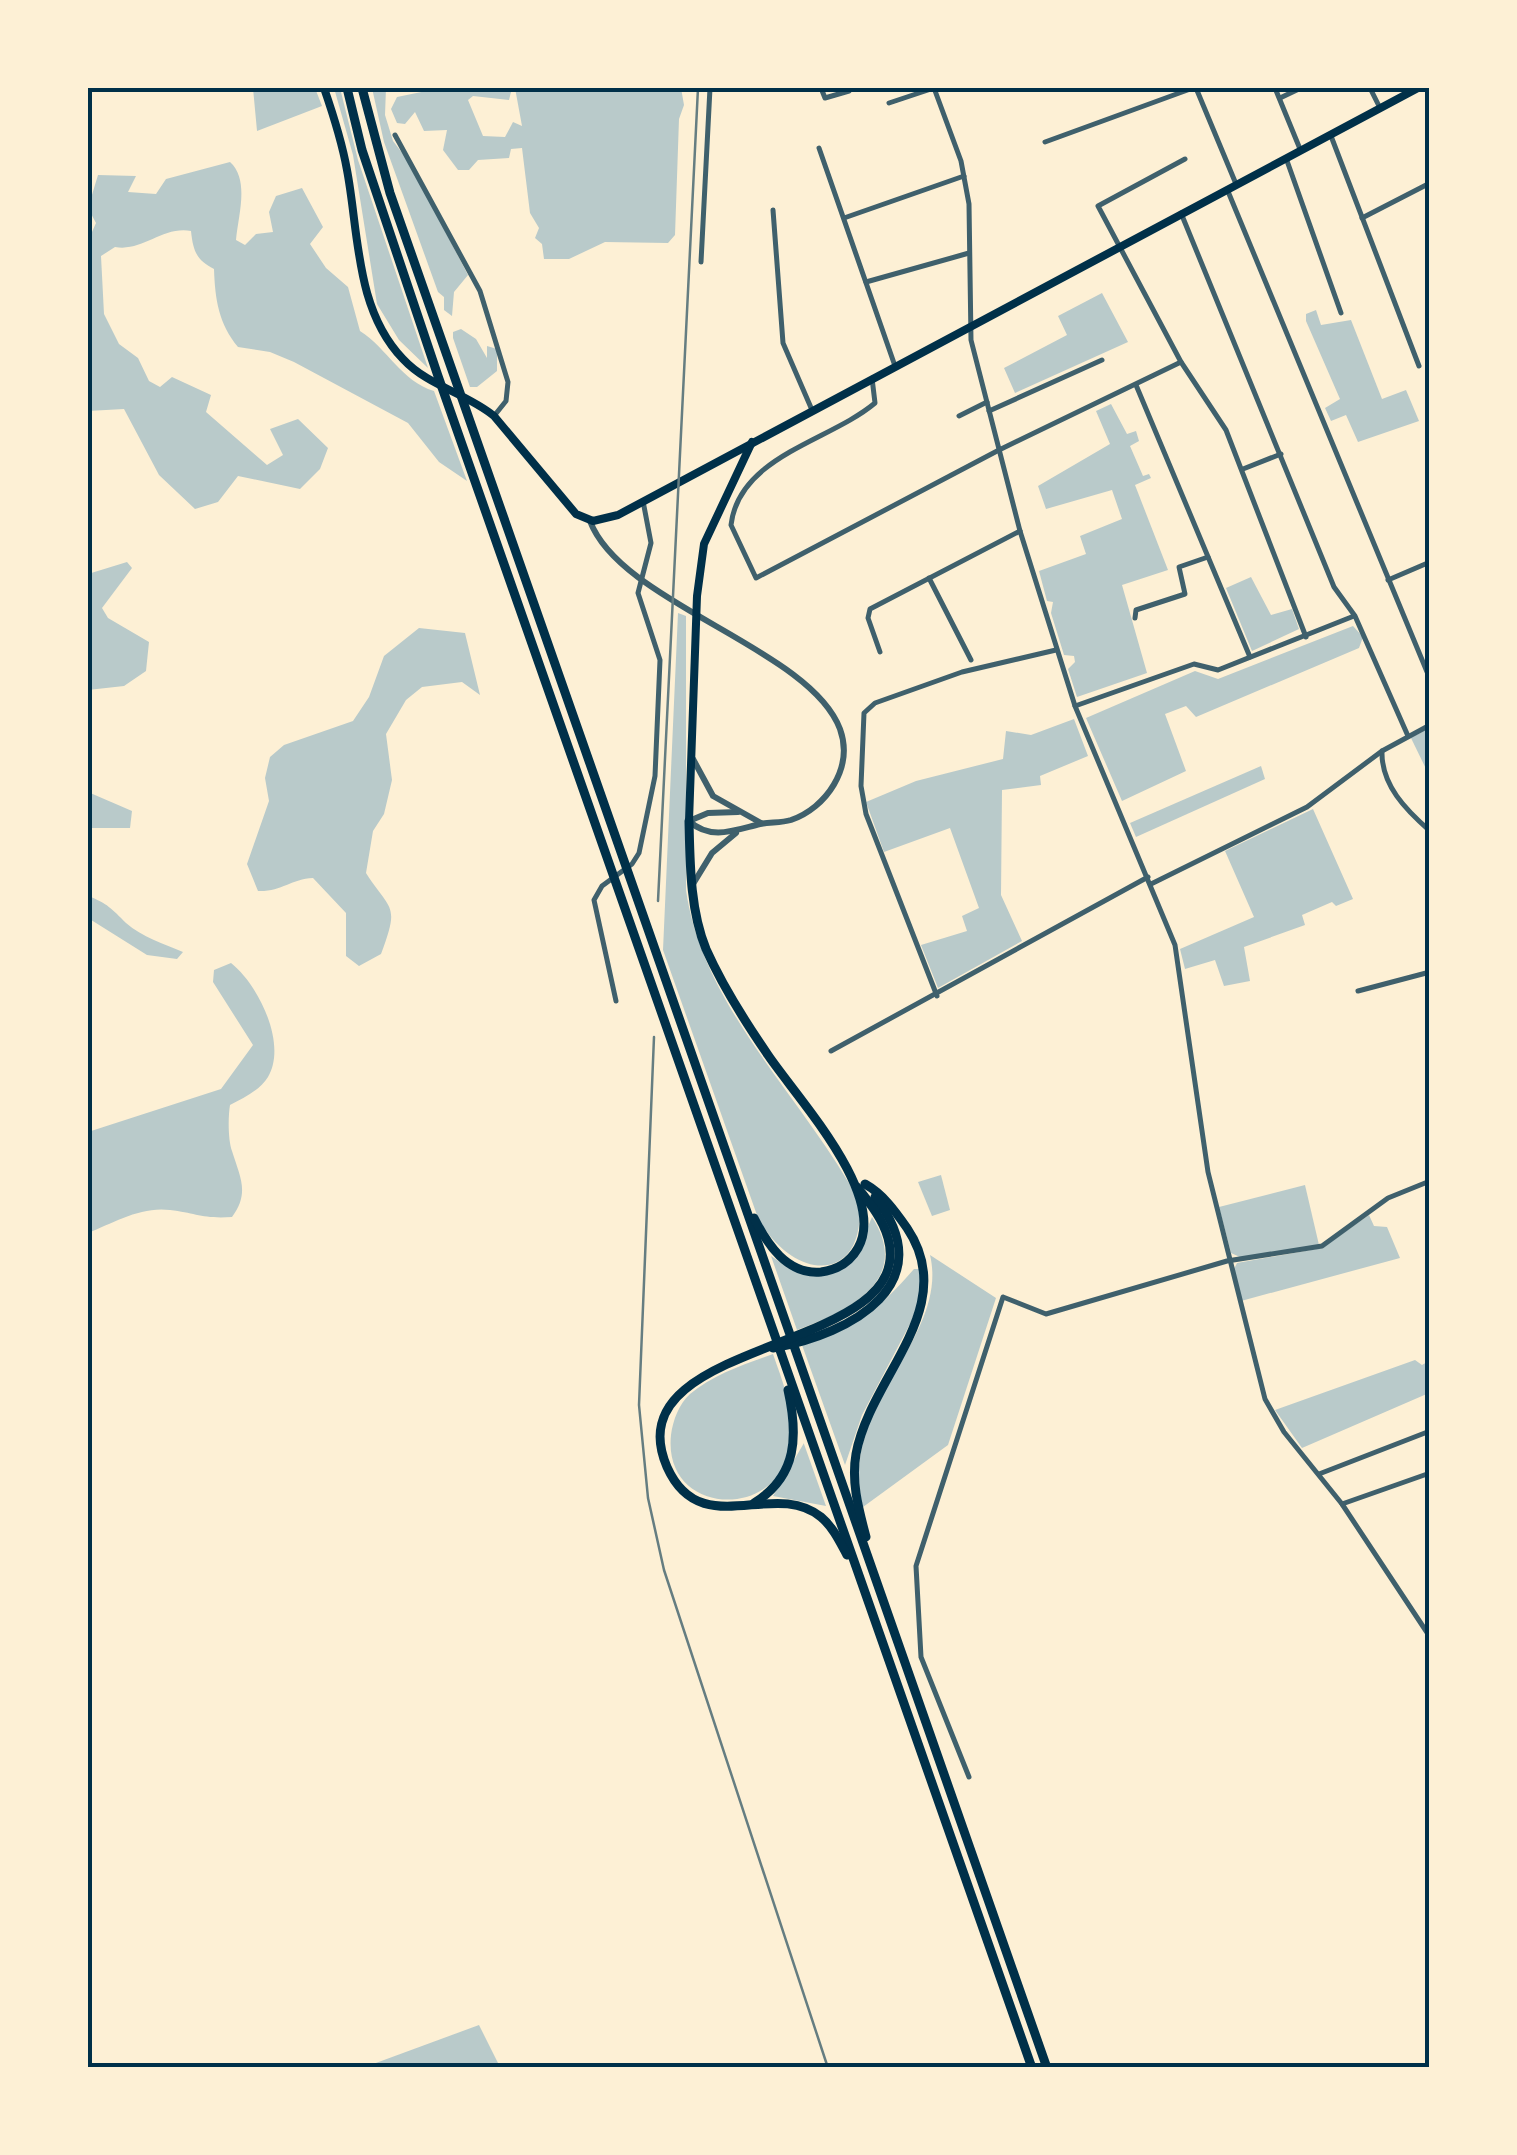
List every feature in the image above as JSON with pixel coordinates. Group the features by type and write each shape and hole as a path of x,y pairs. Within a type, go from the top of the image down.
{"highway":[{"path":"347,88 362,150 438,376 1032,2068"},
{"path":"362,88 390,193 479,451 1047,2068"},
{"path":"689,821 693,885 706,950 765,1051 900,1238 898,1276 877,1301 851,1320 801,1341 766,1349 686,1388 672,1404 662,1431 667,1466 686,1494 716,1507 792,1506 815,1513 830,1526 859,1574"},
{"path":"736,1179 772,1248 792,1265 810,1272 835,1269 857,1250 865,1222 861,1185"},
{"path":"861,1185 880,1194 911,1234 922,1258 927,1284 921,1310 868,1414 856,1452 854,1487 876,1579"},
{"path":"752,1505 780,1480 795,1445 781,1354"}],"main road":[{"path":"324,88 347,169 366,289 383,335 426,379 478,403 494,416 576,514 590,521 611,518 1418,88"},
{"path":"689,821 704,544 752,442"}],"street":[{"path":"701,262 710,88"},
{"path":"821,88 825,98 849,90"},
{"path":"889,103 934,88 964,176 970,327 987,402 1020,531 1075,706 1150,881 1180,968 1199,1127 1226,1262 1264,1399 1284,1432 1342,1504 1430,1637"},
{"path":"1045,142 1194,88 1430,679"},
{"path":"1275,88 1300,150"},
{"path":"1280,98 1301,88"},
{"path":"1370,88 1380,108"},
{"path":"1330,134 1418,366"},
{"path":"395,135 480,290 508,382 506,401 494,416"},
{"path":"820,148 896,366"},
{"path":"1286,158 1341,313"},
{"path":"1186,159 1098,206 1181,362 1212,406 1243,470 1306,636"},
{"path":"844,218 964,176"},
{"path":"1362,218 1429,183"},
{"path":"772,210 783,343 812,410"},
{"path":"1182,213 1334,587 1356,616 1408,736"},
{"path":"866,282 970,253"},
{"path":"990,412 1102,360"},
{"path":"872,378 875,403 772,463 744,491 731,526 756,578 999,450 1181,362"},
{"path":"1136,385 1250,657"},
{"path":"959,416 987,402"},
{"path":"1243,470 1281,454"},
{"path":"616,1001 594,900 602,886 640,853 655,776 660,714 659,650 638,592 651,544 643,501"},
{"path":"590,521 608,548 651,585 794,676 830,713 840,730 840,768 828,797 787,821 738,832 712,853 693,885"},
{"path":"880,652 868,618 870,609 1020,531"},
{"path":"1135,618 1136,610 1185,594 1178,567 1208,557"},
{"path":"1388,580 1430,562"},
{"path":"929,578 971,660"},
{"path":"1075,706 1194,664 1218,670 1356,616"},
{"path":"937,996 863,803 864,713 869,705 945,678 1057,650"},
{"path":"831,1051 937,996 1029,940 1307,807 1382,751 1430,724"},
{"path":"690,750 713,796 762,824"},
{"path":"1382,751 1383,767 1402,806 1430,831"},
{"path":"738,812 708,813 689,821 699,830 738,832"},
{"path":"1358,991 1430,972"},
{"path":"968,1777 922,1656 916,1566 1002,1298 1046,1314 1226,1262 1322,1246 1388,1198 1430,1182"},
{"path":"1319,1474 1430,1431"},
{"path":"1342,1504 1430,1473"}],"shaded area":[{"path":"253,88 315,88 322,106 257,131"},
{"path":"334,88 340,88 358,160 428,368 399,340 377,304 353,155"},
{"path":"372,88 386,88 385,115 393,141 409,162 468,275 454,292 452,316 444,310 444,297 438,292 384,142"},
{"path":"441,88 512,88 509,100 473,96 468,100 483,136 505,137 513,122 522,126 515,88 681,88 684,105 679,119 675,235 668,243 605,242 569,259 544,259 542,244 535,238 539,228 530,213 522,148 511,149 509,158 478,160 469,170 458,170 443,150 447,130 424,131 415,112 405,124 397,123 391,109 397,97"},
{"path":"230,162 241,188 236,240 245,245 256,234 273,232 269,212 276,196 302,188 323,227 310,244 326,268 348,287 360,331 412,380 434,391 467,481 439,462 408,423 294,362 270,352 238,347 219,311 214,269 197,254 191,231 171,232 135,246 115,247 101,256 104,314 119,344 138,358 149,381 160,387 172,377 211,395 206,412 267,465 283,455 270,429 298,419 328,448 320,469 300,489 238,476 218,502 195,509 159,475 124,409 88,411 88,241 96,223 88,208 98,175 136,176 128,192 156,194 166,179"},
{"path":"1102,293 1128,342 1015,393 1004,368 1067,335 1058,316"},
{"path":"1316,310 1321,325 1351,320 1382,399 1406,390 1419,421 1358,442 1346,415 1331,421 1325,408 1340,399 1306,321 1306,314"},
{"path":"461,329 476,339 487,358 487,346 497,349 497,371 477,387 470,387 453,338 453,332"},
{"path":"1111,404 1127,434 1136,431 1139,441 1130,446 1143,476 1149,474 1151,478 1135,485 1168,570 1122,585 1147,673 1077,697 1068,669 1075,662 1074,656 1064,655 1051,613 1053,602 1047,601 1039,571 1086,554 1080,536 1122,519 1112,490 1046,509 1038,486 1110,444 1096,411"},
{"path":"127,562 132,568 102,608 108,618 149,642 146,671 124,686 88,690 88,574"},
{"path":"1251,577 1271,615 1292,609 1299,629 1252,651 1226,588"},
{"path":"678,613 686,616 686,890 696,933 734,1014 859,1201 852,1248 840,1260 825,1265 808,1264 791,1255 773,1240 758,1218 663,950"},
{"path":"1353,626 1363,637 1359,648 1196,717 1186,706 1165,714 1186,771 1122,801 1086,718 1195,671 1218,679"},
{"path":"419,628 465,633 480,695 462,682 422,687 406,700 386,734 392,780 384,814 373,831 366,873 387,902 390,925 381,954 359,966 346,956 346,913 313,878 258,891 247,864 269,801 265,778 270,757 284,745 353,721 369,697 384,656"},
{"path":"1074,719 1088,756 1040,776 1041,785 1002,790 1001,895 1022,941 938,988 921,945 967,931 962,916 979,908 950,828 884,852 866,802 916,781 1003,759 1006,731 1031,735"},
{"path":"1429,728 1429,775 1411,738"},
{"path":"1261,766 1265,779 1136,837 1130,823"},
{"path":"88,792 132,811 130,828 88,828"},
{"path":"1313,809 1353,899 1336,906 1332,902 1302,915 1305,925 1244,947 1250,981 1224,986 1215,960 1185,969 1180,949 1254,917 1225,851"},
{"path":"88,896 109,907 139,932 183,952 177,959 147,955 88,918"},
{"path":"231,963 259,999 272,1031 274,1048 265,1082 230,1105 230,1141 242,1185 237,1208 232,1217 148,1210 88,1233 88,1132 221,1089 253,1045 213,982 214,970"},
{"path":"941,1175 950,1210 932,1216 918,1182"},
{"path":"1305,1185 1319,1245 1240,1257 1231,1253 1219,1207"},
{"path":"1369,1215 1374,1226 1387,1227 1400,1258 1241,1301 1233,1271 1237,1263 1322,1248"},
{"path":"872,1217 883,1239 885,1259 880,1276 854,1303 797,1330 771,1256 787,1267 815,1276 856,1256"},
{"path":"930,1255 996,1298 948,1445 863,1507 859,1471 865,1437 924,1315 932,1286"},
{"path":"914,1269 920,1269 921,1294 911,1322 862,1415 845,1465 802,1345 851,1325"},
{"path":"773,1354 791,1414 792,1435 785,1464 770,1484 750,1496 727,1500 704,1495 686,1483 673,1463 671,1435 677,1413 690,1394 709,1381"},
{"path":"1415,1360 1422,1365 1429,1361 1429,1393 1302,1448 1275,1410"},
{"path":"804,1444 826,1506 773,1496"},
{"path":"479,2025 500,2067 365,2067"}],"railway":[{"path":"658,901 698,88"},
{"path":"654,1037 639,1405 648,1498 664,1570 828,2068"}]}
